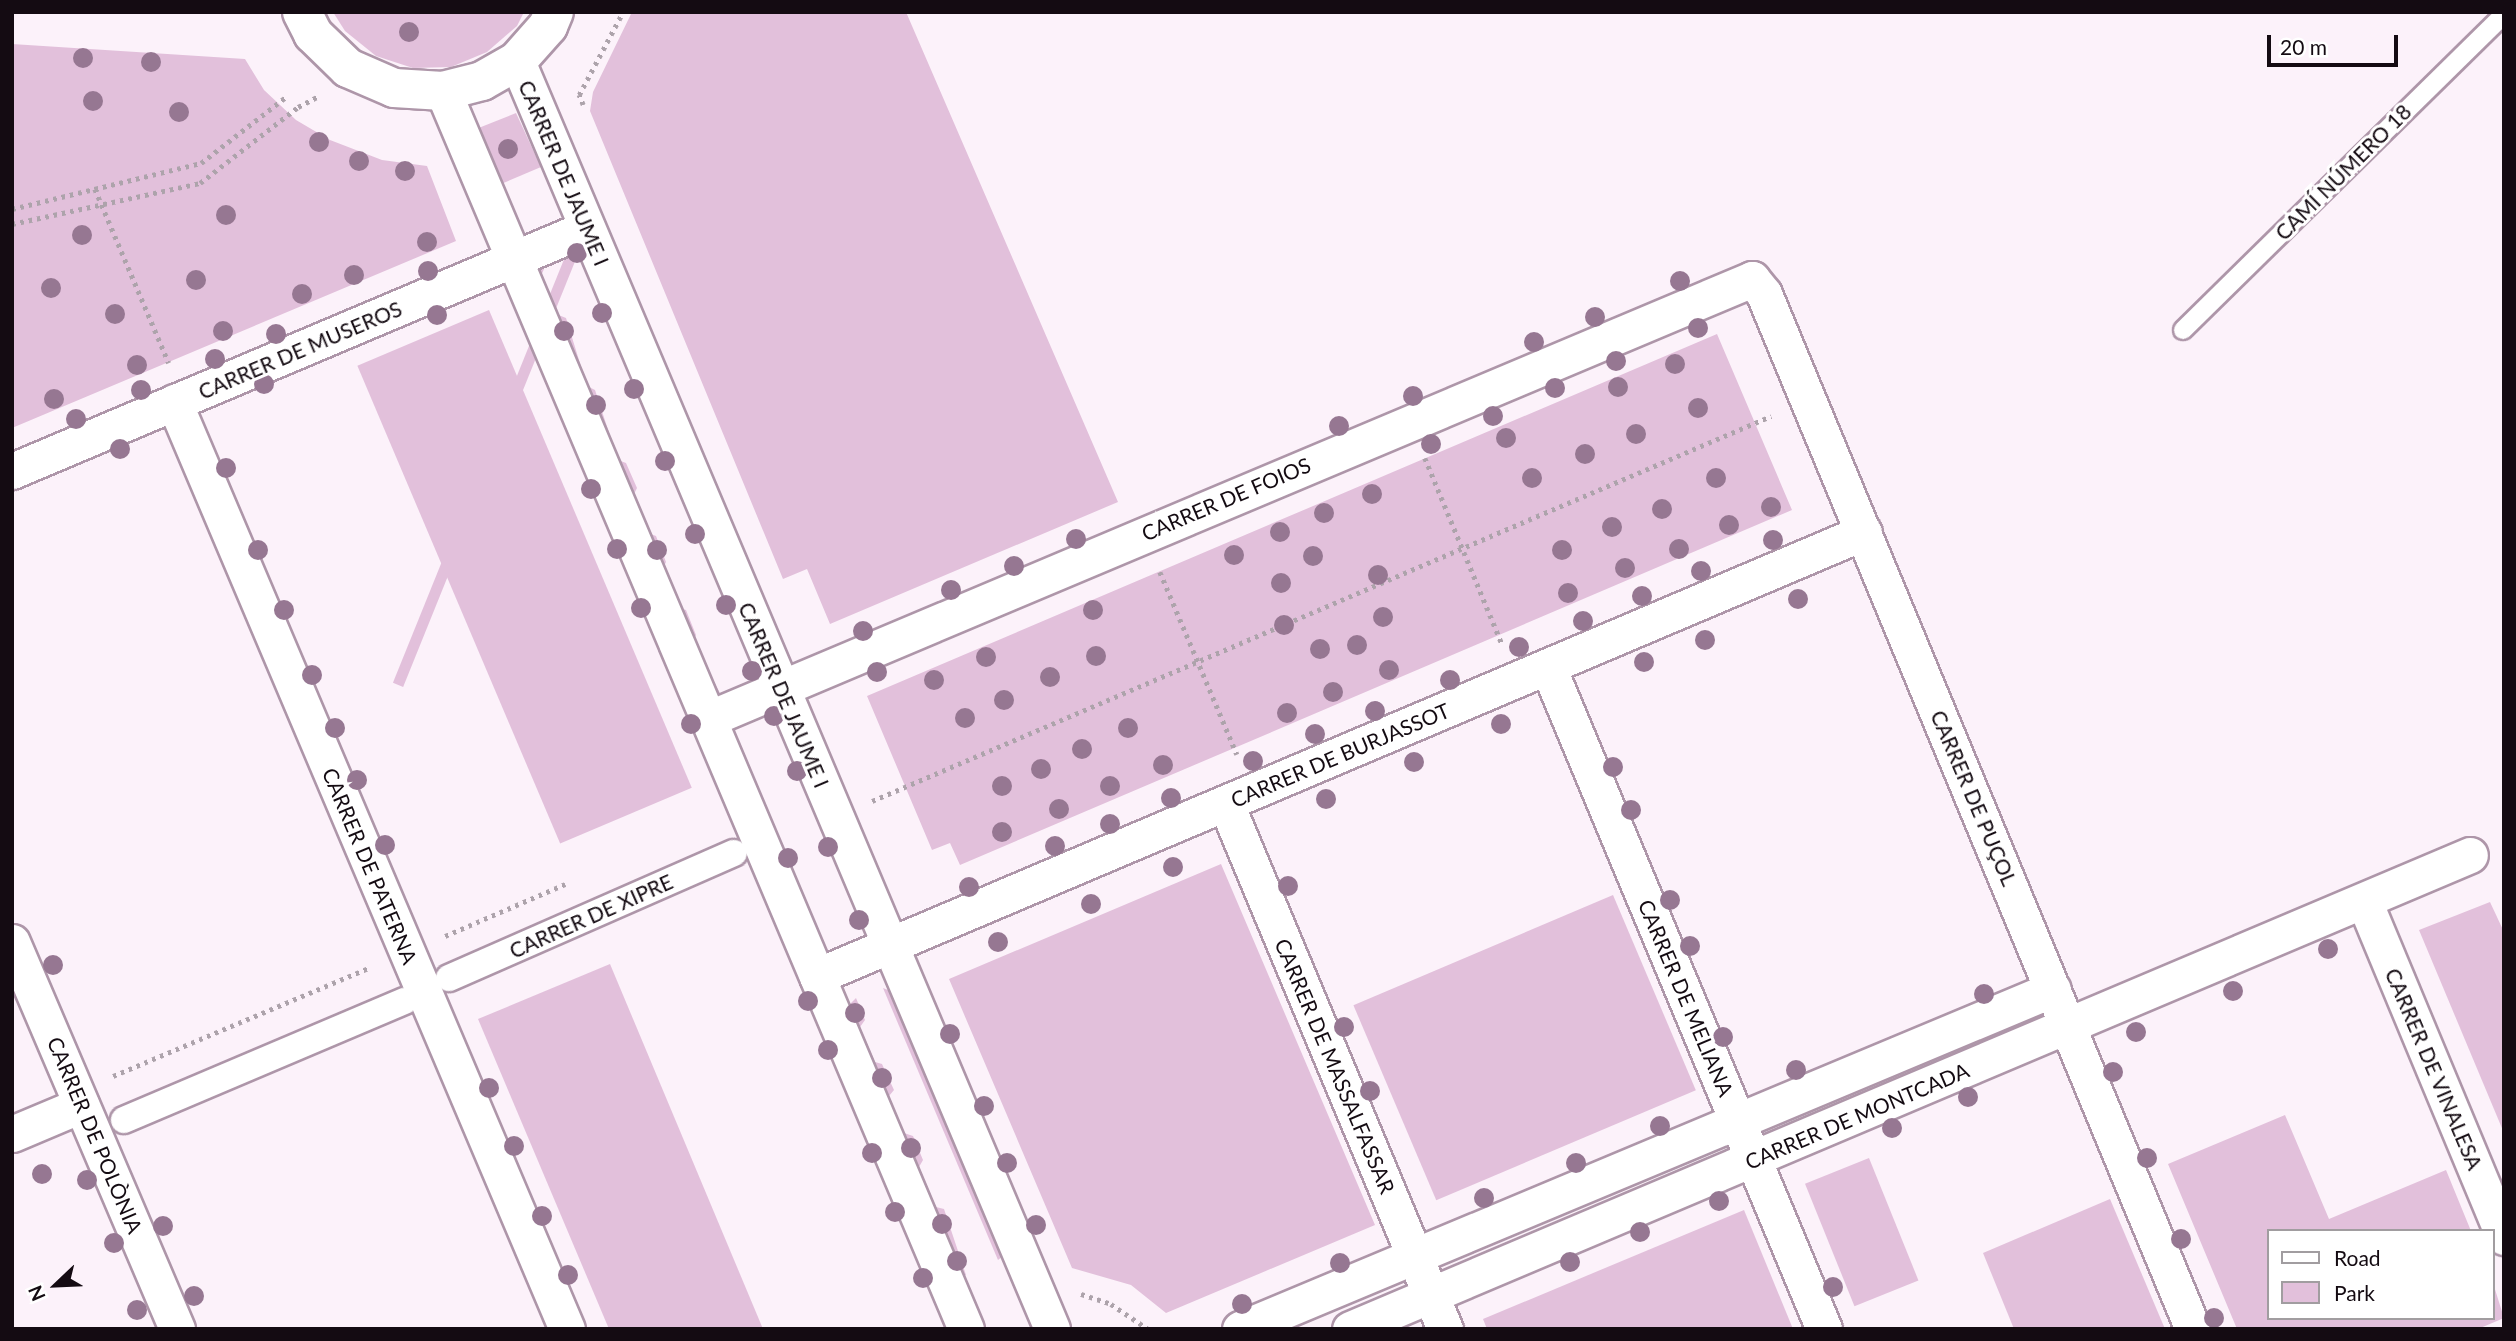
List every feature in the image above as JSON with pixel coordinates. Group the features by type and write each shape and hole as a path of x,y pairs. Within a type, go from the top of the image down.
{"street":[{"path":"302,12 313,34 348,68 394,88 443,91 482,81 517,61 548,26 554,12"},
{"name":"CARRER DE JAUME I","path":"517,61 1052,1329"},
{"path":"443,91 965,1329"},
{"name":"CARRER DE MUSEROS","path":"12,471 587,228"},
{"name":"CARRER DE PUÇOL","path":"1744,280 1752,279 1764,294 2193,1329"},
{"name":"CARRER DE FOIOS","path":"708,719 1744,280"},
{"name":"CARRER DE PATERNA","path":"174,402 567,1329"},
{"name":"CARRER DE BURJASSOT","path":"817,976 1864,532"},
{"name":"CARRER DE MELIANA","path":"1548,667 1824,1329"},
{"name":"CARRER DE MASSALFASSAR","path":"1226,803 1445,1329"},
{"name":"CARRER DE XIPRE","path":"449,978 734,853"},
{"name":"CARRER DE MONTCADA","path":"1350,1329 2470,855"},
{"name":"CARRER DE VINALESA","path":"2364,901 2504,1237"},
{"name":"CARRER DE POLÒNIA","path":"12,942 177,1329"},
{"name":"CARRER DE MONTCADA","path":"1240,1329 2053,989"},
{"path":"124,1120 404,1001"},
{"path":"12,1134 82,1105"}],"lane":[{"name":"CAMÍ NÚMERO 18","path":"2183,330 2504,15"}],"path":[{"path":"587,118 579,95 623,12"},
{"path":"12,209 201,163 286,96"},
{"path":"12,224 200,183 298,107 318,96 327,102"},
{"path":"95,189 171,367"},
{"path":"864,805 1780,412"},
{"path":"1422,452 1502,645"},
{"path":"1157,565 1238,758"},
{"path":"107,1079 380,964"},
{"path":"1067,1292 1111,1304 1147,1329"}],"green space":[{"path":"333,12 524,12 517,26 487,52 451,67 413,68 376,56 345,31"},
{"path":"632,12 906,12 1118,502 830,624 807,569 783,579 590,111 593,92"},
{"path":"12,44 245,59 264,90 296,120 330,140 382,160 427,166 456,241 12,428"},
{"path":"516,113 541,167 494,187 476,129"},
{"path":"569,247 579,251 403,687 393,683"},
{"path":"540,259 544,269 541,276 556,314 566,318 587,386 595,390 618,460 626,463 637,488 633,496 648,533 656,536 666,562 662,570 677,607 686,610 696,635 693,642 721,695 715,697 530,269"},
{"path":"489,310 692,788 560,844 357,366"},
{"path":"1717,334 1792,510 960,865 950,843 932,850 867,696"},
{"path":"1221,864 1375,1225 1166,1313 1131,1285 1072,1268 949,979"},
{"path":"1613,895 1696,1090 1436,1200 1353,1005"},
{"path":"2490,902 2504,932 2504,1133 2419,930"},
{"path":"610,964 763,1329 609,1329 478,1019"},
{"path":"883,988 893,992 1003,1256 998,1260"},
{"path":"856,998 865,1020 860,1027 875,1062 882,1064 894,1090 889,1096 904,1133 913,1136 923,1160 919,1167 936,1207 944,1209 966,1275 962,1276 845,1009"},
{"path":"2285,1115 2329,1219 2446,1170 2470,1229 2268,1229 2268,1320 2495,1320 2495,1289 2504,1318 2478,1329 2237,1329 2168,1164"},
{"path":"1869,1158 1918,1280 1854,1306 1805,1184"},
{"path":"2110,1199 2165,1329 2014,1329 1983,1253"},
{"path":"1744,1210 1793,1329 1487,1329 1483,1319"}]}
